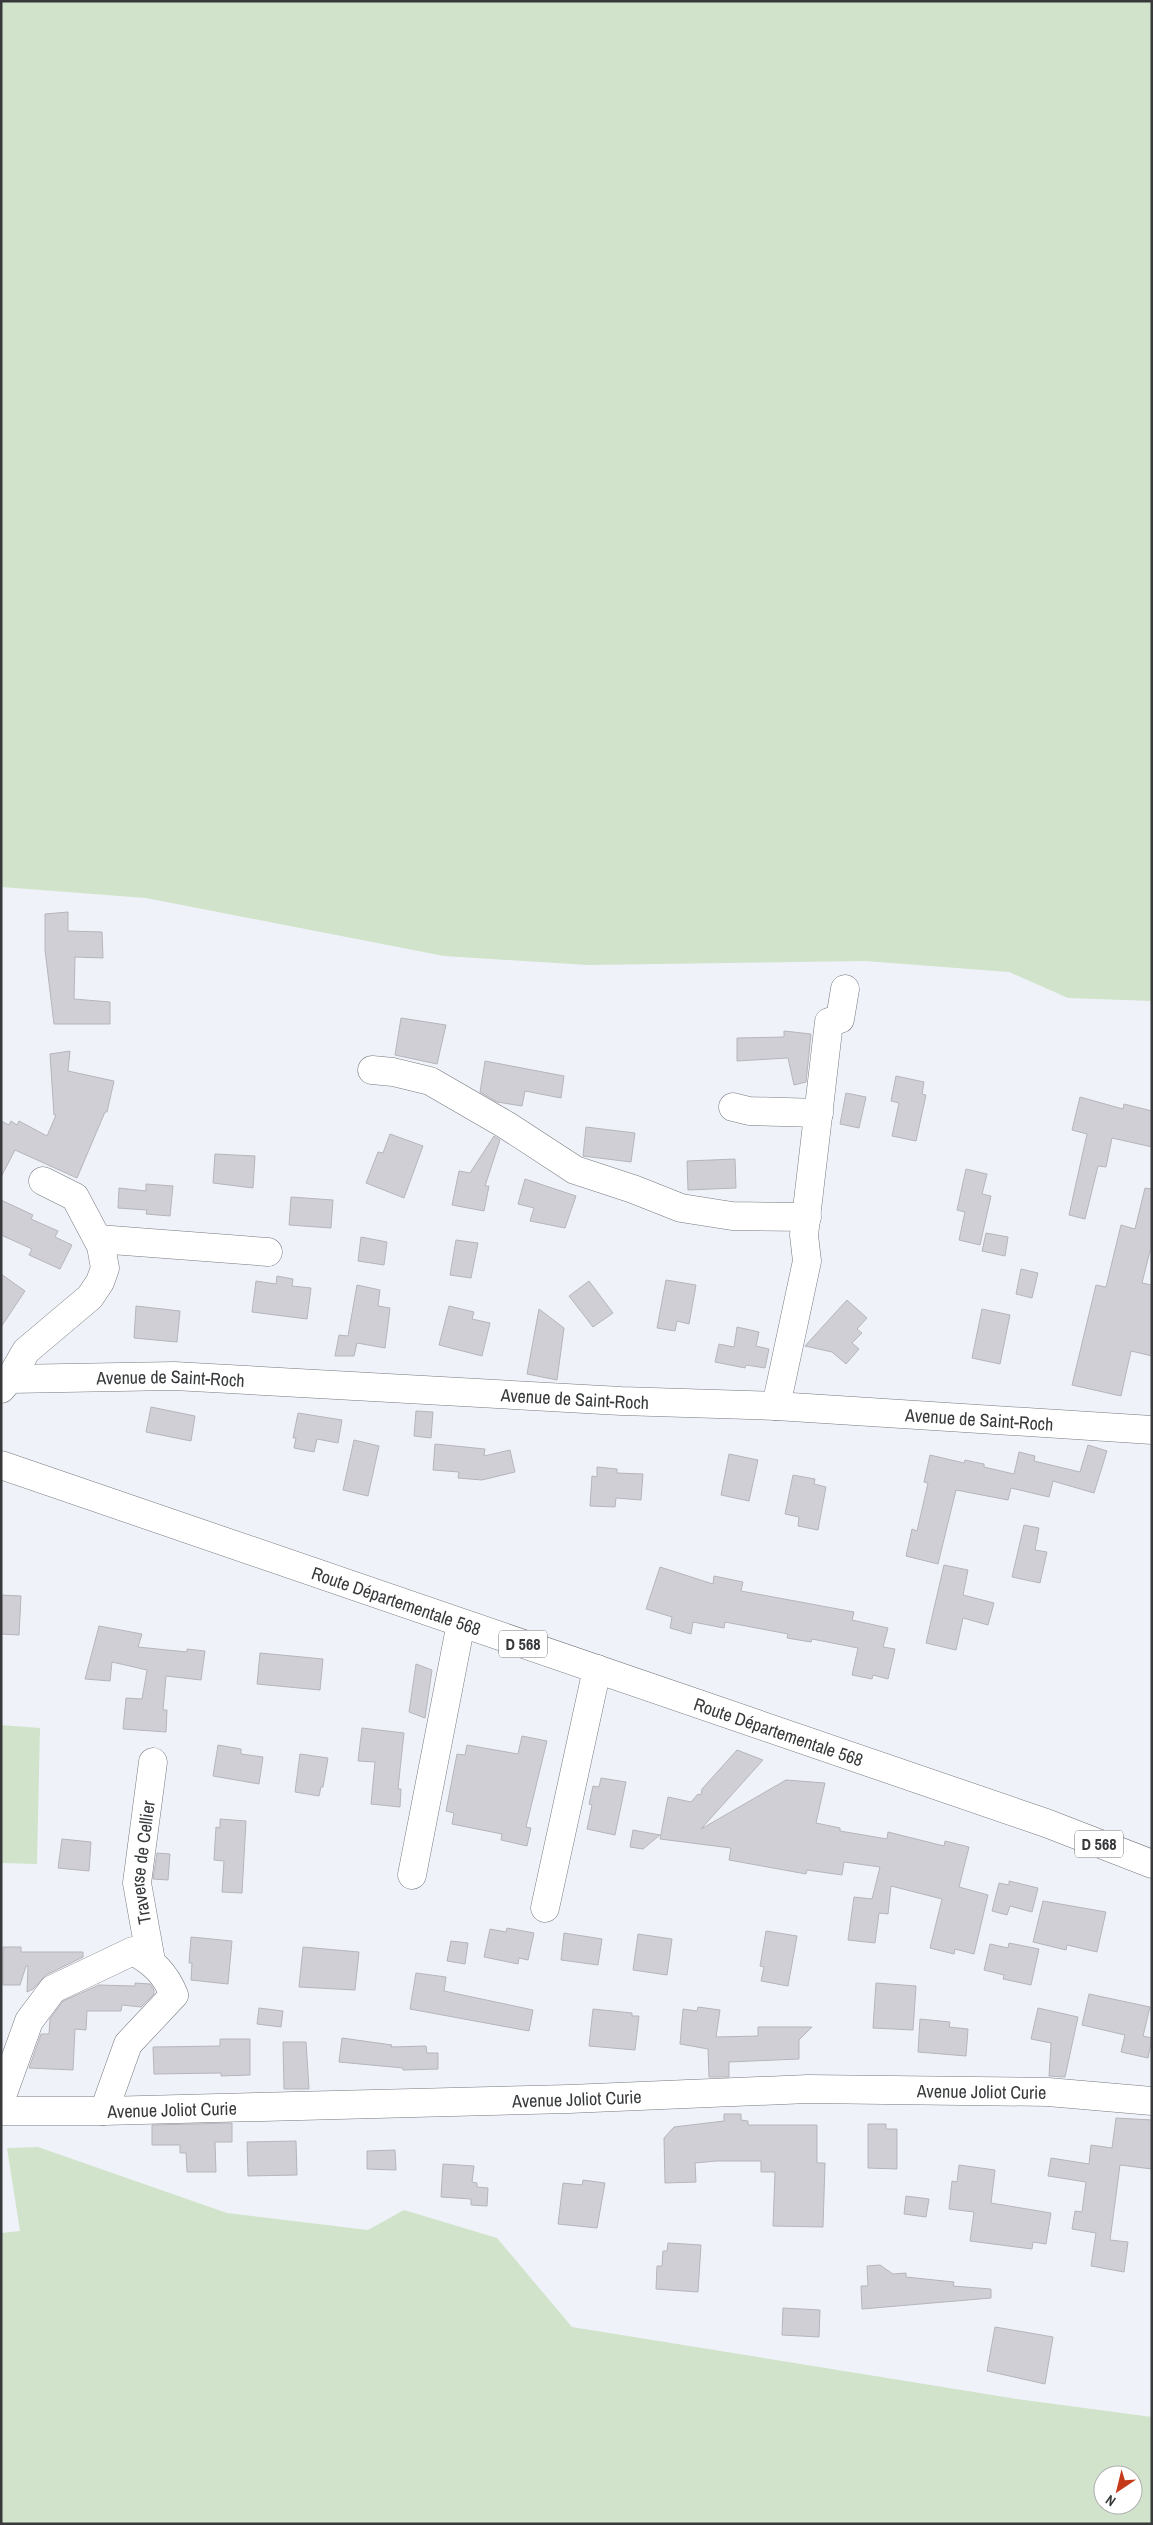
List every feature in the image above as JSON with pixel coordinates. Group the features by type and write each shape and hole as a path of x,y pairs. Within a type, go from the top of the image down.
{"street":[{"path":"776,1406 807,1262 804,1234 828,1022 840,1019 845,988"},
{"path":"372,1070 393,1072 430,1080 506,1125 574,1170 633,1189 680,1208 732,1216 807,1217"},
{"path":"732,1107 749,1111 819,1112"},
{"path":"6,1384 26,1351 90,1297 100,1282 105,1268 98,1239 75,1197 43,1181"},
{"path":"98,1239 268,1252"},
{"name":"Avenue de Saint-Roch","path":"6,1384 174,1376 621,1401 776,1406 1152,1430"},
{"name":"Route Départementale 568","path":"1,1465 1046,1823 1152,1855"},
{"path":"412,1875 461,1623"},
{"path":"545,1908 597,1669"},
{"name":"Traverse de Cellier","path":"152,1961 137,1883 153,1762"},
{"name":"Route Départementale 568","path":"1046,1823 1152,1864"},
{"path":"1,2098 29,2021 53,1989 133,1951 152,1961 167,1978 174,1995 128,2044 104,2112"},
{"name":"Avenue Joliot Curie","path":"1,2111 104,2112 569,2099 808,2089 1048,2092 1152,2102"}],"green space":[{"path":"1,1 1152,1 1152,1001 1068,998 1009,972 865,961 588,965 444,956 146,898 1,887"},
{"path":"1,1725 40,1728 37,1864 1,1863"},
{"path":"38,2147 227,2213 368,2230 404,2210 497,2238 572,2327 1017,2399 1152,2417 1152,2524 1,2524 1,2233 20,2231 7,2148"}],"building":[{"path":"68,912 68,931 102,932 103,958 75,957 74,999 110,1002 110,1024 54,1024 45,950 45,914"},
{"path":"401,1018 446,1025 437,1064 395,1055"},
{"path":"784,1031 811,1034 806,1082 794,1085 788,1058 737,1061 737,1038 784,1037"},
{"path":"70,1051 68,1071 114,1081 107,1112 105,1112 77,1178 15,1150 1,1177 1,1121 9,1125 11,1121 17,1125 19,1121 47,1136 56,1115 54,1115 50,1054"},
{"path":"485,1061 564,1076 561,1098 525,1091 522,1106 497,1102 480,1092"},
{"path":"896,1076 924,1082 922,1094 926,1095 916,1141 892,1136 899,1103 891,1101"},
{"path":"846,1093 866,1097 859,1128 840,1124"},
{"path":"1080,1097 1123,1109 1124,1104 1152,1111 1152,1147 1112,1138 1106,1167 1098,1166 1085,1219 1069,1215 1087,1134 1072,1130"},
{"path":"586,1127 635,1133 631,1162 583,1156"},
{"path":"390,1134 423,1146 404,1198 366,1183 378,1152 383,1153"},
{"path":"494,1136 500,1140 485,1186 489,1186 484,1211 452,1205 459,1171 470,1173"},
{"path":"215,1154 255,1156 253,1188 213,1183"},
{"path":"735,1159 736,1188 688,1190 687,1161"},
{"path":"966,1169 987,1174 982,1194 991,1196 980,1245 959,1240 965,1212 957,1210"},
{"path":"525,1179 576,1196 565,1228 530,1221 534,1208 518,1204"},
{"path":"146,1184 173,1186 170,1216 146,1214 147,1210 118,1208 119,1188 146,1191"},
{"path":"1145,1188 1152,1189 1152,1251 1150,1251 1142,1283 1152,1285 1152,1356 1131,1351 1121,1396 1072,1385 1096,1285 1106,1287 1121,1225 1135,1229"},
{"path":"291,1197 333,1200 331,1228 289,1225"},
{"path":"1,1200 33,1215 31,1219 58,1231 55,1237 72,1245 60,1269 29,1255 32,1249 1,1235"},
{"path":"986,1233 1008,1237 1005,1256 982,1251"},
{"path":"361,1237 387,1242 384,1265 358,1261"},
{"path":"456,1240 478,1243 471,1278 450,1275"},
{"path":"1021,1269 1038,1273 1032,1298 1016,1294"},
{"path":"1,1274 25,1291 1,1327"},
{"path":"277,1276 293,1279 292,1286 311,1288 307,1319 252,1312 256,1281 276,1284"},
{"path":"666,1280 696,1285 689,1324 677,1321 675,1331 657,1328"},
{"path":"589,1281 613,1313 593,1327 569,1296"},
{"path":"357,1285 380,1290 378,1306 390,1308 385,1348 357,1343 354,1356 335,1356 339,1335 348,1336"},
{"path":"847,1300 867,1318 857,1329 862,1333 852,1343 859,1349 846,1364 832,1352 805,1346"},
{"path":"136,1306 180,1311 177,1342 134,1338"},
{"path":"449,1306 474,1312 472,1319 490,1323 482,1356 439,1345"},
{"path":"539,1309 564,1328 557,1380 527,1374"},
{"path":"982,1309 1010,1315 1000,1364 972,1358"},
{"path":"737,1327 759,1332 756,1346 769,1349 765,1368 746,1365 745,1368 715,1362 719,1344 734,1347"},
{"path":"151,1407 195,1416 191,1441 146,1432"},
{"path":"416,1411 433,1412 431,1438 414,1436"},
{"path":"298,1413 342,1420 338,1443 317,1439 314,1452 294,1448 296,1438 293,1438"},
{"path":"354,1440 379,1446 368,1496 343,1490"},
{"path":"435,1444 485,1449 484,1456 510,1450 515,1472 482,1480 458,1478 459,1472 433,1470"},
{"path":"1088,1445 1107,1451 1094,1493 1053,1481 1049,1497 1011,1488 1008,1500 956,1490 938,1564 906,1556 912,1529 917,1531 928,1483 924,1482 930,1455 964,1463 965,1460 984,1464 984,1467 1014,1474 1019,1452 1035,1456 1034,1461 1080,1472"},
{"path":"729,1454 758,1460 749,1501 721,1495"},
{"path":"597,1467 617,1469 617,1473 643,1474 641,1500 616,1498 615,1507 590,1506 592,1476 597,1477"},
{"path":"793,1475 815,1479 814,1484 826,1487 818,1530 798,1526 799,1517 785,1514"},
{"path":"1024,1525 1039,1528 1035,1550 1047,1552 1040,1583 1012,1577"},
{"path":"944,1565 968,1570 963,1595 994,1603 988,1625 963,1618 956,1650 926,1643"},
{"path":"660,1567 713,1584 714,1576 743,1582 741,1591 854,1612 852,1620 888,1628 883,1647 895,1649 888,1679 873,1675 872,1679 852,1675 858,1648 812,1639 811,1642 787,1638 788,1634 725,1622 724,1628 693,1622 691,1634 670,1628 672,1617 646,1609"},
{"path":"1,1595 21,1596 19,1635 1,1634"},
{"path":"99,1626 142,1634 138,1647 187,1652 187,1649 205,1651 201,1680 166,1676 163,1710 167,1710 166,1732 123,1729 126,1698 142,1699 147,1670 112,1662 110,1681 85,1679"},
{"path":"260,1653 323,1659 320,1690 257,1684"},
{"path":"416,1664 432,1670 425,1718 409,1712"},
{"path":"362,1728 404,1733 398,1789 401,1789 400,1807 371,1804 375,1762 358,1761"},
{"path":"522,1736 547,1741 526,1827 531,1828 527,1846 501,1840 502,1834 452,1824 454,1813 446,1811 457,1754 465,1755 467,1745 518,1754"},
{"path":"218,1745 241,1749 241,1754 263,1757 259,1784 213,1776"},
{"path":"737,1750 763,1760 701,1829 786,1780 825,1783 816,1823 840,1828 840,1831 887,1839 888,1832 944,1846 945,1841 969,1847 959,1887 988,1895 974,1954 955,1949 954,1954 930,1948 942,1899 891,1886 888,1914 879,1913 875,1943 848,1940 854,1897 872,1899 880,1867 844,1862 842,1875 807,1870 806,1874 729,1860 731,1848 660,1839 668,1797 691,1802 698,1794 701,1795 702,1789"},
{"path":"300,1754 328,1758 323,1787 321,1787 319,1796 295,1792"},
{"path":"601,1778 626,1782 615,1835 587,1829 592,1805 589,1804 593,1786 599,1787"},
{"path":"220,1819 246,1821 242,1893 222,1892 224,1861 214,1860 216,1827 220,1828"},
{"path":"633,1830 660,1835 643,1849 630,1847"},
{"path":"62,1839 91,1842 89,1871 58,1868"},
{"path":"157,1853 170,1854 168,1880 153,1879"},
{"path":"1009,1881 1038,1888 1032,1912 1010,1906 1007,1915 992,1911 999,1883 1009,1885"},
{"path":"1043,1901 1106,1912 1097,1952 1067,1945 1066,1950 1033,1942"},
{"path":"507,1928 534,1933 528,1960 519,1958 518,1964 484,1957 490,1929 506,1932"},
{"path":"766,1931 797,1936 788,1986 761,1981 764,1967 760,1966"},
{"path":"564,1933 602,1939 598,1965 561,1960"},
{"path":"638,1934 672,1939 667,1975 633,1970"},
{"path":"191,1937 232,1941 228,1984 191,1980 192,1963 189,1963"},
{"path":"451,1941 468,1943 465,1964 447,1961"},
{"path":"1009,1943 1039,1949 1031,1985 1003,1979 1004,1975 984,1970 990,1944 1008,1948"},
{"path":"3,1947 21,1947 21,1952 83,1952 83,1957 46,1975 33,1989 27,1992 28,1966 26,1966 20,1985 3,1985"},
{"path":"303,1947 359,1952 355,1990 299,1987"},
{"path":"416,1973 446,1977 444,1991 533,2010 529,2031 410,2009"},
{"path":"135,1983 150,1984 154,1990 154,1994 141,2007 122,2005 121,2011 87,2011 86,2030 75,2029 73,2070 29,2068 41,2034 49,2034 50,2019 63,2001 99,1985 135,1986"},
{"path":"876,1983 916,1986 913,2030 873,2028"},
{"path":"1089,1994 1150,2007 1143,2036 1152,2038 1148,2058 1121,2052 1125,2035 1082,2025"},
{"path":"698,2007 720,2010 716,2037 758,2036 758,2027 812,2027 799,2040 799,2059 729,2062 729,2077 709,2077 708,2049 680,2044 683,2009 697,2011"},
{"path":"259,2008 283,2011 281,2027 257,2024"},
{"path":"1038,2008 1078,2017 1065,2077 1049,2076 1051,2043 1031,2039"},
{"path":"593,2009 632,2013 632,2016 639,2016 635,2050 589,2046"},
{"path":"920,2019 950,2022 949,2027 968,2029 966,2056 918,2052"},
{"path":"342,2038 392,2045 391,2047 426,2046 427,2053 438,2053 438,2069 403,2070 403,2068 339,2062"},
{"path":"220,2039 250,2039 250,2075 221,2076 221,2073 154,2074 153,2047 220,2046"},
{"path":"283,2042 306,2042 309,2089 284,2089"},
{"path":"724,2114 741,2114 741,2120 748,2121 748,2125 817,2125 817,2163 825,2163 823,2227 773,2226 775,2172 761,2172 761,2161 695,2163 696,2182 665,2183 664,2138 674,2127 724,2121"},
{"path":"1116,2118 1152,2120 1152,2169 1120,2165 1110,2240 1128,2242 1124,2272 1091,2266 1096,2233 1072,2229 1075,2211 1082,2212 1086,2182 1048,2176 1051,2158 1089,2164 1091,2145 1112,2148"},
{"path":"232,2123 232,2142 215,2142 216,2172 187,2172 186,2153 180,2153 180,2145 152,2145 152,2125"},
{"path":"868,2124 886,2124 886,2129 897,2129 897,2169 868,2168"},
{"path":"296,2141 297,2175 248,2176 247,2142"},
{"path":"395,2150 396,2170 367,2169 367,2151"},
{"path":"443,2164 474,2166 472,2182 477,2183 477,2187 488,2188 487,2206 471,2205 471,2199 441,2197"},
{"path":"959,2165 995,2170 991,2203 1051,2213 1046,2244 1033,2242 1032,2249 970,2241 974,2212 949,2209 952,2181 957,2182"},
{"path":"583,2180 605,2183 597,2228 558,2224 563,2183 582,2185"},
{"path":"906,2196 929,2199 926,2217 904,2214"},
{"path":"668,2243 701,2245 698,2292 656,2289 657,2266 662,2266 663,2251 667,2251"},
{"path":"880,2265 893,2274 906,2273 906,2277 954,2282 953,2286 991,2289 991,2298 862,2309 861,2286 868,2286 867,2266"},
{"path":"783,2308 820,2310 819,2337 782,2335"},
{"path":"995,2327 1053,2337 1045,2384 987,2371"}]}
